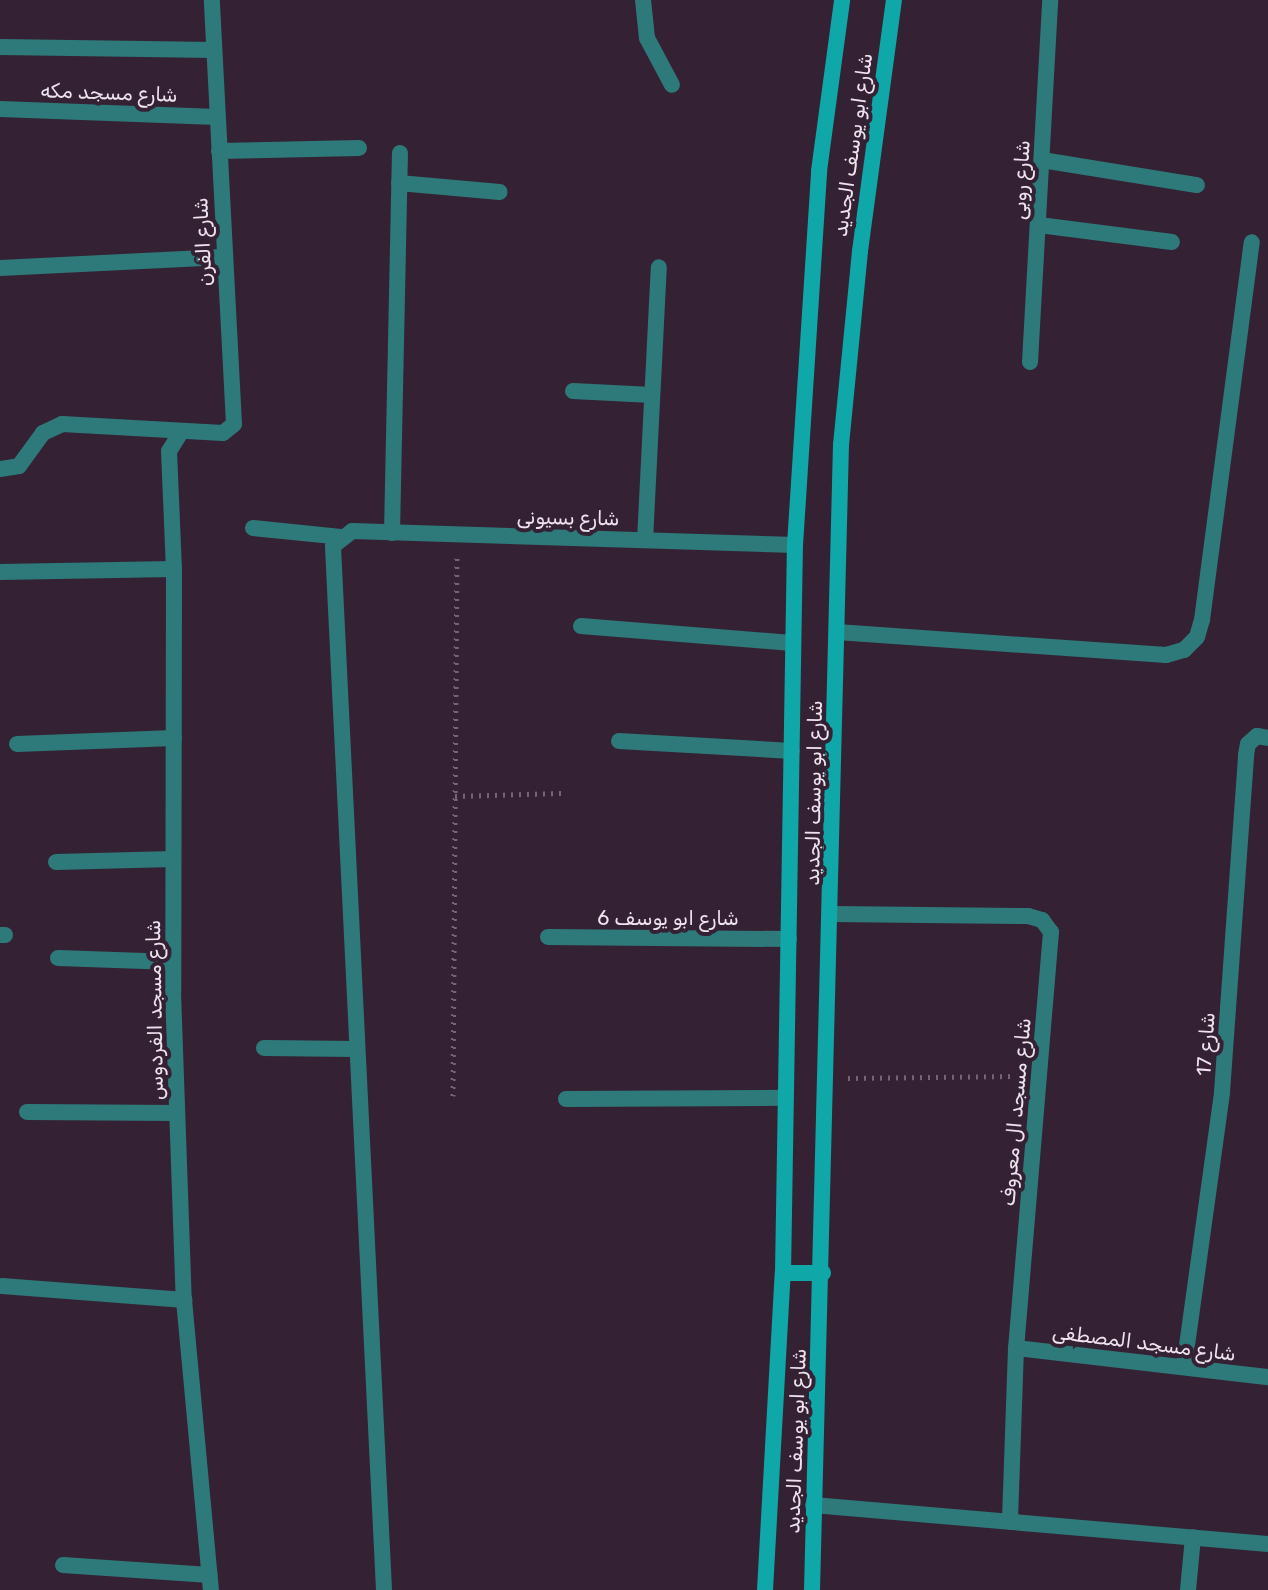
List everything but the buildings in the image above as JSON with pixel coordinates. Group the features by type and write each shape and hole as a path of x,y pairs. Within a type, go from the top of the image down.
{"street":[{"name":"شارع الفرن","path":"181,432 223,433 234,424 212,0"},
{"path":"643,0 647,38 672,85"},
{"name":"شارع ابو يوسف الجديد","path":"765,1590 783,1273 795,545 819,171 842,0"},
{"name":"شارع ابو يوسف الجديد","path":"812,1590 823,1273 837,632 849,351 894,0"},
{"name":"شارع روبى","path":"1030,362 1050,0"},
{"path":"0,47 214,50"},
{"name":"شارع مسجد مكه","path":"0,109 217,117"},
{"path":"219,151 359,148"},
{"path":"392,533 400,153"},
{"path":"1042,160 1197,185"},
{"path":"399,183 500,192"},
{"path":"1039,225 1172,242"},
{"path":"837,632 1166,655 1184,650 1197,637 1202,620 1252,242"},
{"path":"0,268 224,257"},
{"path":"645,540 659,267"},
{"path":"573,391 652,395"},
{"path":"0,469 19,466 43,433 62,424 181,432"},
{"name":"شارع مسجد الفردوس","path":"181,432 169,451 174,569 173,962 184,1300 210,1582"},
{"name":"شارع بسيونى","path":"253,528 341,537 352,531 795,545"},
{"path":"341,537 330,558 384,1590"},
{"path":"0,572 174,569"},
{"path":"581,626 791,643"},
{"name":"شارع 17","path":"1184,1367 1222,1092 1246,755 1248,744 1257,736 1268,738"},
{"path":"17,744 174,738"},
{"path":"619,741 792,751"},
{"path":"56,862 173,859"},
{"name":"شارع مسجد ال معروف","path":"832,914 1042,920 1051,932 1016,1348 1010,1522"},
{"name":"شارع ابو يوسف 6","path":"548,937 789,939"},
{"path":"58,958 173,962"},
{"path":"264,1048 355,1049"},
{"path":"566,1099 785,1098"},
{"path":"27,1112 177,1113"},
{"path":"783,1273 823,1273"},
{"path":"2,1286 184,1300"},
{"name":"شارع مسجد المصطفى","path":"1016,1348 1268,1377"},
{"path":"813,1505 1268,1544"},
{"path":"1188,1590 1193,1537"},
{"path":"63,1565 210,1582"}],"path":[{"path":"453,1096 457,535"},
{"path":"455,796 562,793"},
{"path":"828,1078 1039,1076"}]}
